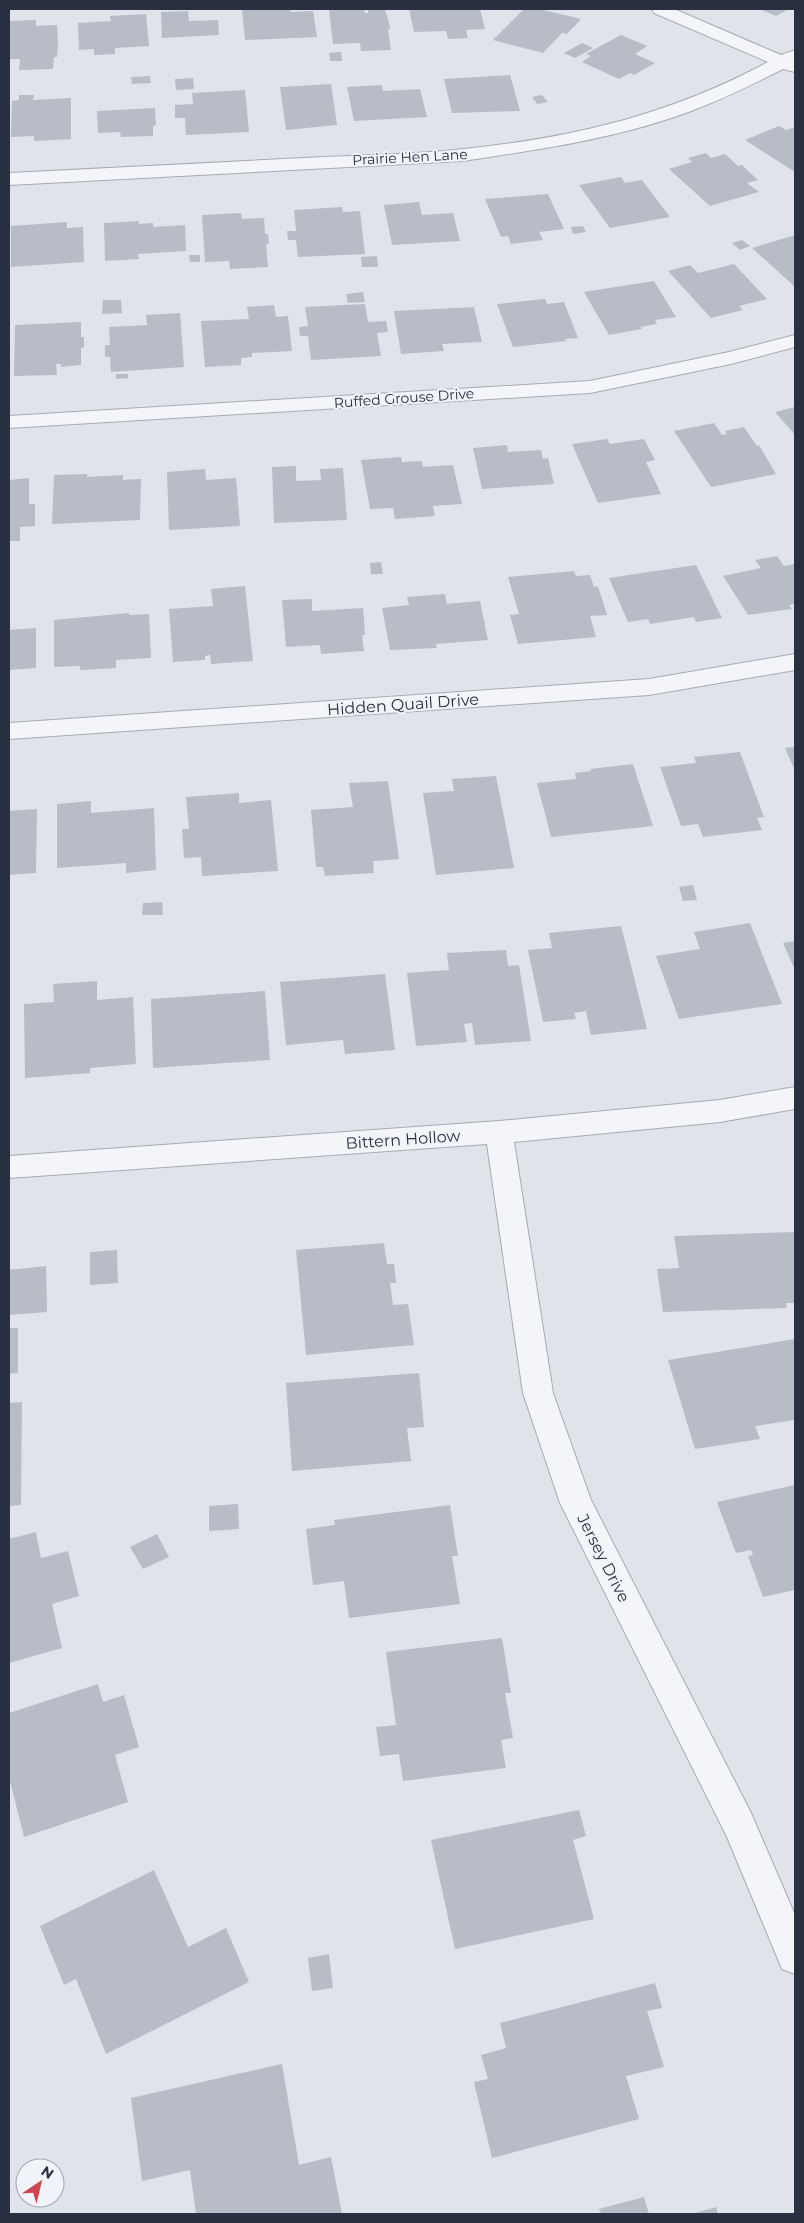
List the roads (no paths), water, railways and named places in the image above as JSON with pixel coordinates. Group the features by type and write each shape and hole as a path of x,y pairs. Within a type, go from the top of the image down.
{"street":[{"path":"660,9 791,62"},
{"name":"Prairie Hen Lane","path":"9,179 462,155 525,147 660,116 716,96 791,62"},
{"name":"Ruffed Grouse Drive","path":"9,422 590,387 731,358 795,342"},
{"name":"Hidden Quail Drive","path":"9,731 649,687 795,662"},
{"name":"Bittern Hollow","path":"9,1167 499,1132 720,1111 795,1098"},
{"name":"Jersey Drive","path":"499,1132 538,1393 576,1503 739,1825 795,1956"}]}
